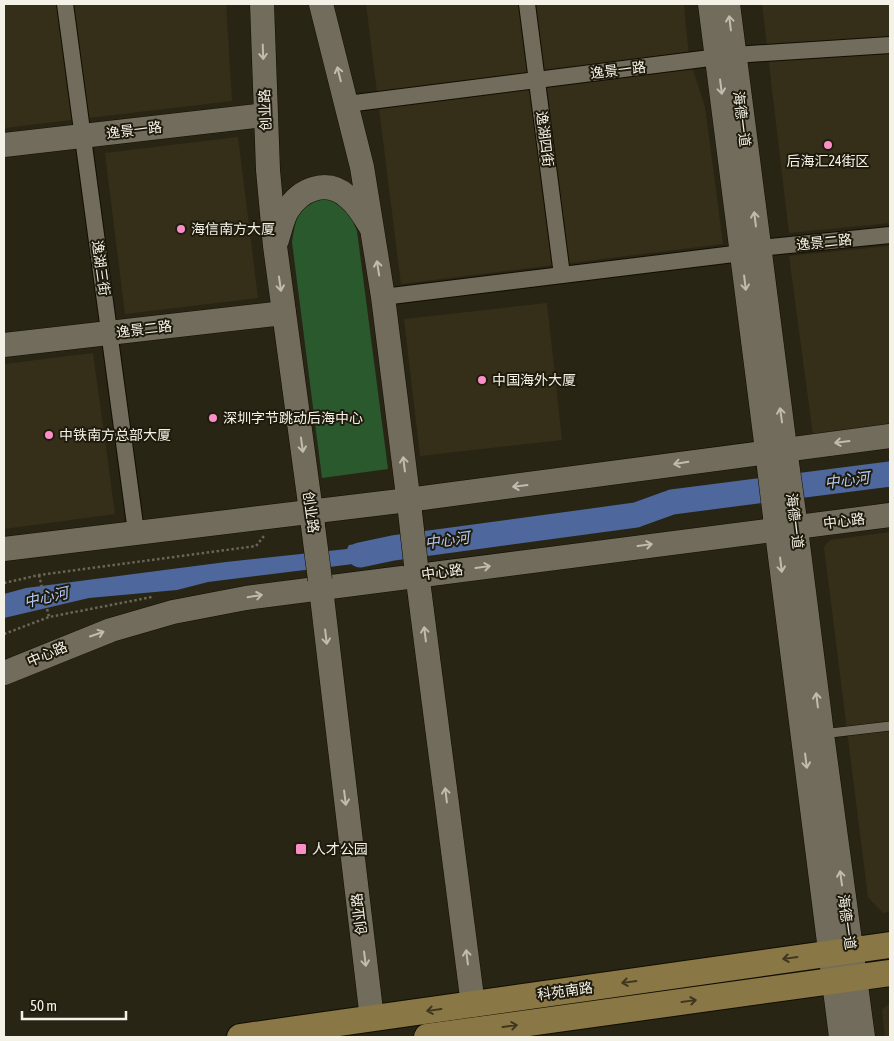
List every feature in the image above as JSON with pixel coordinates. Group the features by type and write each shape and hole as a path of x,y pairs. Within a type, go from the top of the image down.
{"main road":[{"name":"创业路","path":"262,4 265,115 275,246 312,519 372,1019"},
{"path":"321,4 362,167 373,230 473,1005"},
{"name":"海德一道","path":"710,4 726,56"},
{"name":"海德一道","path":"728,4 726,56 840,951 844,980 863,1037"},
{"name":"逸景一路","path":"4,145 265,115"},
{"path":"275,246 286,213 294,201 303,192 315,187 338,190 348,196 359,208 373,230"},
{"name":"逸景二路","path":"4,346 284,313"},
{"path":"4,549 281,515 312,519 409,506 698,461 777,458 890,436"},
{"name":"中心路","path":"4,672 88,637 133,623 228,601 320,584 785,522 890,515"},
{"name":"海德一道","path":"785,522 822,734 840,951"},
{"name":"科苑南路","path":"240,1037 890,945"},
{"name":"科苑南路","path":"428,1037 890,973"},
{"name":"海德一道","path":"841,1037 844,980"}],"street":[{"name":"逸湖三街","path":"65,4 136,532"},
{"name":"逸湖四街","path":"527,4 562,275"},
{"name":"逸景一路","path":"347,104 726,56 890,45"},
{"name":"逸景二路","path":"383,297 750,250 890,235"}],"lane":[{"path":"822,734 890,726"}],"path":[{"path":"4,583 39,575 256,546 281,515"},
{"path":"39,575 49,616"}],"shaded area":[{"path":"4,4 226,4 232,101 4,128"},
{"path":"366,4 684,4 689,58 705,107 723,244 401,284"},
{"path":"762,4 890,4 890,223 789,233"},
{"name":"海信南方大厦","path":"238,137 258,298 125,314 105,153"},
{"path":"890,246 890,425 813,435 789,256"},
{"path":"547,303 562,440 420,456 404,319"},
{"name":"中铁南方总部大厦","path":"93,353 115,514 4,529 4,364"},
{"path":"890,532 890,912 883,913 868,897 824,547 830,540"},
{"path":"890,1003 890,1037 885,1037 882,1010"}],"green space":[{"path":"322,198 345,208 357,231 388,469 322,478 292,242 299,214 307,205"}],"water":[{"path":"392,539 394,559 208,582 177,590 89,598 4,618 4,594 26,588 226,562 347,549 349,545"}],"waterway":[{"name":"中心河","path":"360,555 393,548 636,515 672,502 890,474"}],"place":[{"name":"后海汇24街区","path":"828,145"},
{"name":"海信南方大厦","path":"181,229"},
{"name":"中国海外大厦","path":"482,380"},
{"name":"深圳字节跳动后海中心","path":"213,418"},
{"name":"中铁南方总部大厦","path":"49,435"},
{"name":"人才公园","path":"301,849"}]}
